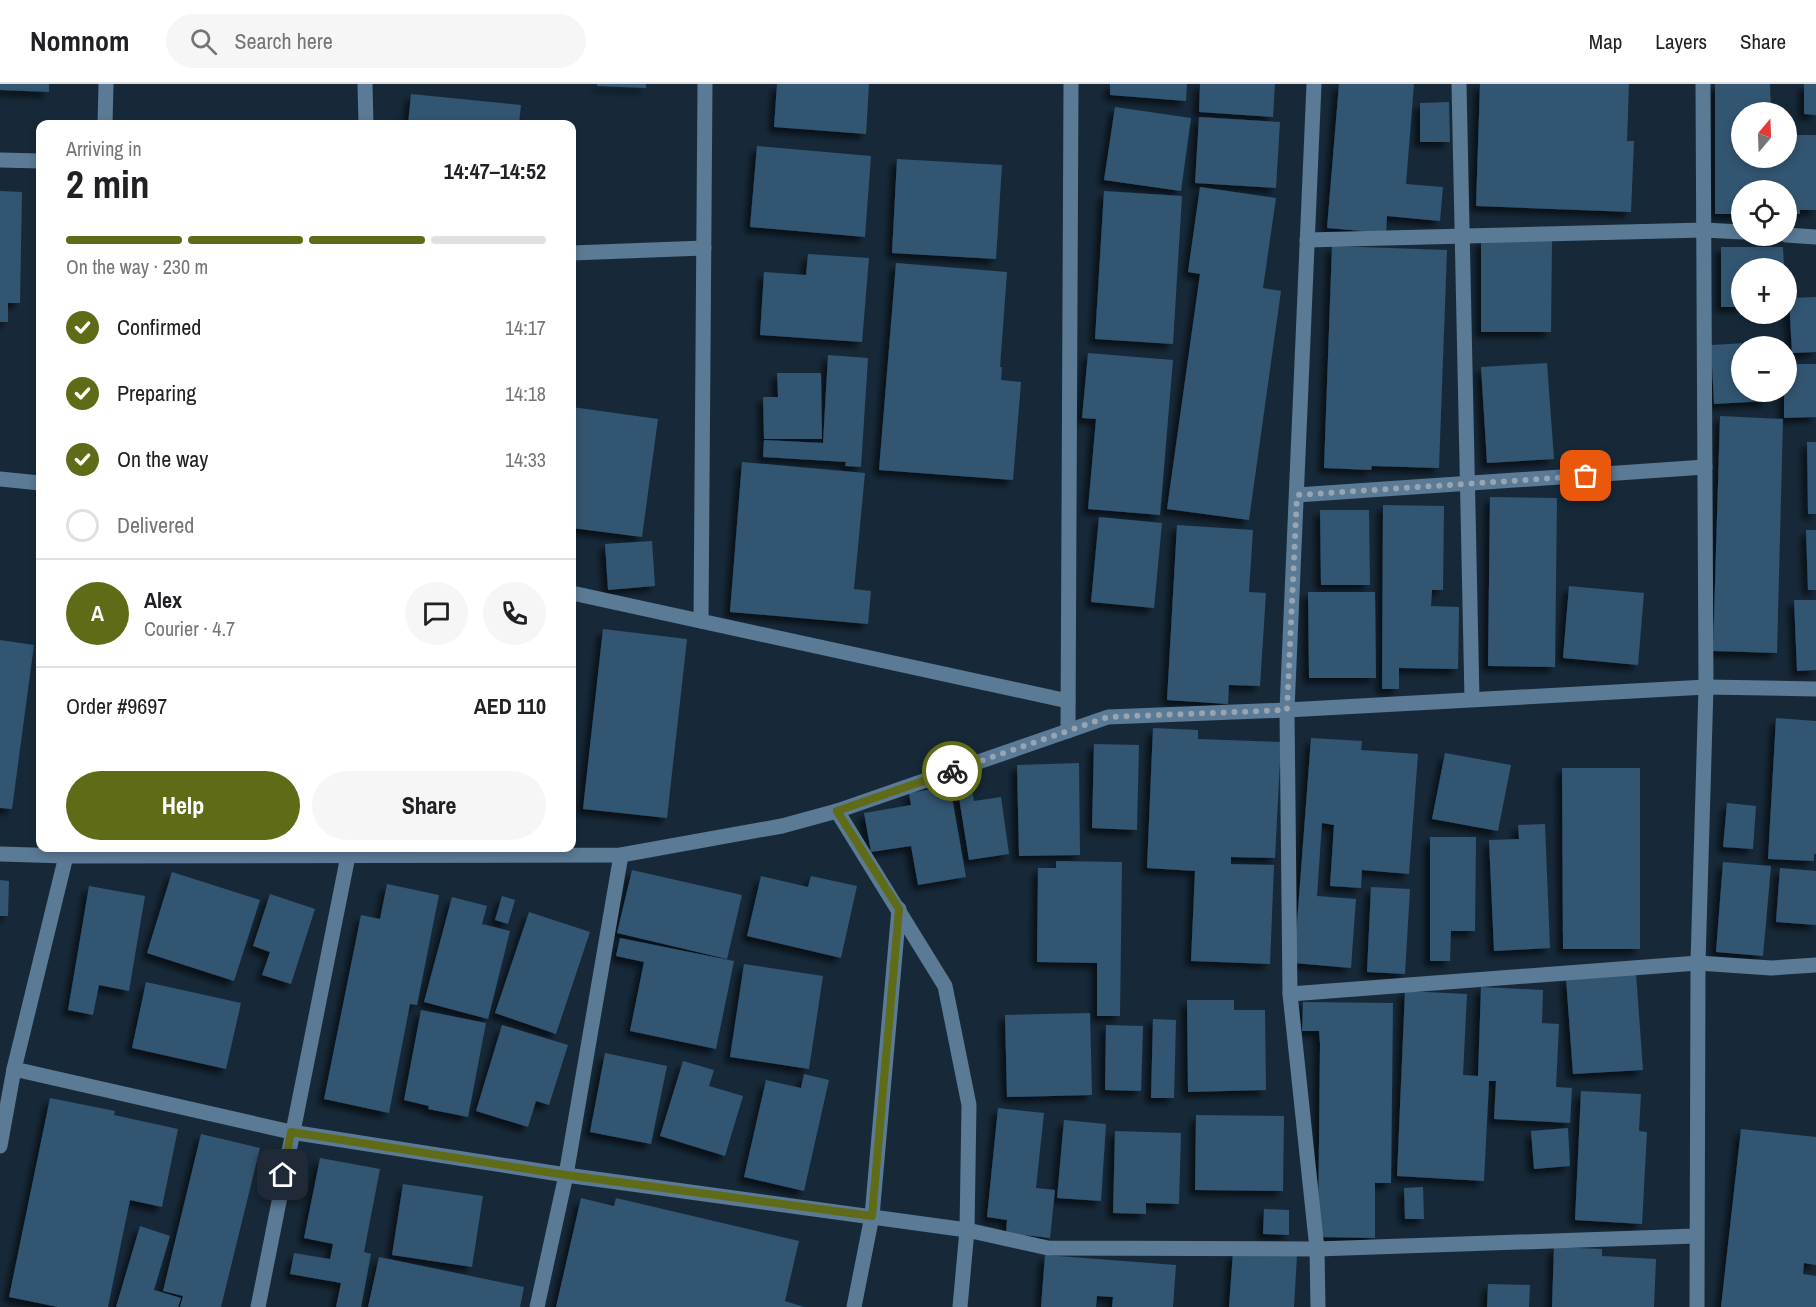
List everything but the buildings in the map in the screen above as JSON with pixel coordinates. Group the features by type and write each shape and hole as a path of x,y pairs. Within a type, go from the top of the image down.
{"street":[{"path":"105,120 106,84"},
{"path":"365,84 366,120"},
{"path":"700,621 705,84"},
{"path":"1068,731 1071,84"},
{"path":"1314,84 1287,710 1290,994 1317,1249 1318,1307"},
{"path":"1459,84 1472,699"},
{"path":"1697,1307 1698,963 1706,687 1703,84"},
{"path":"0,160 36,161"},
{"path":"1307,240 1704,230 1731,231"},
{"path":"1797,236 1816,237"},
{"path":"576,253 704,248"},
{"path":"1297,495 1705,467"},
{"path":"0,479 36,483"},
{"path":"576,594 1068,701"},
{"path":"0,854 66,856 621,855 782,826 837,811 1108,717 1287,710 1706,687 1816,688"},
{"path":"837,811 945,986 969,1105 967,1230 960,1307"},
{"path":"537,1307 566,1175 621,855"},
{"path":"0,1146 14,1069 66,856"},
{"path":"258,1307 291,1132 348,856"},
{"path":"854,1307 872,1216 899,909"},
{"path":"1290,994 1698,963 1771,968 1816,965"},
{"path":"14,1069 291,1132 566,1175 967,1230 1048,1248 1317,1249 1696,1236"}],"way so far":[{"path":"952,771 1108,717 1287,710 1297,495 1586,476"}],"route":[{"path":"283,1175 291,1132 566,1175 872,1216 899,909 837,811 952,771"}]}
